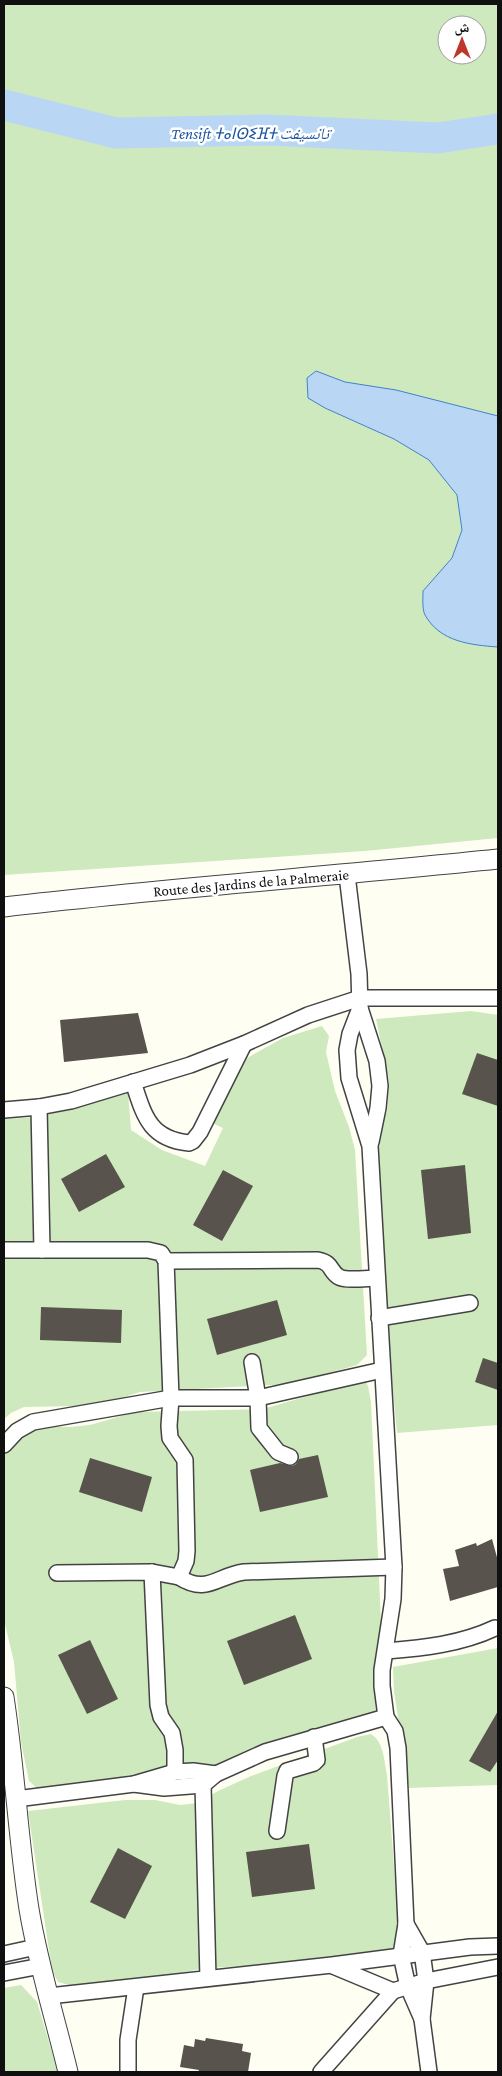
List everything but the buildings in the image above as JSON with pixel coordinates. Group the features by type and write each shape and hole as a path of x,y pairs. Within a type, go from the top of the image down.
{"street":[{"name":"Route des Jardins de la Palmeraie","path":"4,907 114,894 347,875 498,859"},
{"path":"347,875 360,1003 375,1053 380,1086 378,1108 370,1146"},
{"path":"4,1110 39,1107 71,1101 190,1065 244,1044 308,1015 360,1003 498,998"},
{"path":"360,1003 346,1050 349,1078 370,1146 394,1567 393,1599 382,1670 382,1686 386,1717 395,1731 398,1748 406,1924 401,1955 400,1989"},
{"path":"133,1082 145,1116 152,1128 161,1135 190,1142 193,1141 200,1132 244,1044"},
{"path":"39,1107 42,1250"},
{"path":"4,1250 148,1250 161,1253 166,1261 171,1398 170,1438 185,1460 187,1551 186,1561 179,1577"},
{"path":"166,1261 318,1260 329,1263 339,1277 345,1279 377,1278"},
{"path":"379,1318 470,1303"},
{"path":"252,1362 258,1398 259,1428 278,1452 290,1457"},
{"path":"4,1445 17,1431 33,1422 171,1398 258,1398 382,1370"},
{"path":"57,1573 152,1572 179,1577 186,1582 206,1586 229,1574 244,1572 394,1567"},
{"path":"152,1572 158,1705 161,1717 172,1733 175,1750 175,1772"},
{"path":"386,1651 422,1648 454,1642 478,1636 495,1628"},
{"path":"5,1709 19,1841 36,1947 68,2072"},
{"path":"134,1784 164,1788 202,1785 216,1774 265,1752 386,1717"},
{"path":"277,1831 285,1776 293,1768 314,1763 317,1755 314,1737"},
{"path":"16,1800 134,1784 175,1772 193,1771 216,1774"},
{"path":"202,1785 208,1978"},
{"path":"406,1924 422,1952 426,1981 422,2019 429,2072"},
{"path":"49,1996 332,1965 422,1952 498,1946"},
{"path":"4,1954 36,1947"},
{"path":"332,1965 400,1989 422,2019"},
{"path":"4,1973 41,1966"},
{"path":"321,2072 400,1989 426,1981 498,1967"},
{"path":"128,2072 128,2040 136,1987"}],"green space":[{"path":"4,4 498,4 498,838 365,851 4,875"},
{"path":"471,1011 498,1015 498,1425 397,1433 385,1309 377,1137 387,1111 389,1082 376,1019"},
{"path":"322,1026 329,1036 326,1052 335,1091 349,1127 355,1150 367,1355 357,1365 290,1384 140,1392 112,1401 80,1406 24,1407 11,1413 4,1419 4,1119 39,1117 128,1092 131,1130 162,1150 205,1166 223,1128 212,1123 247,1058 283,1038"},
{"path":"352,1380 365,1380 371,1402 381,1623 375,1667 376,1712 252,1756 217,1765 130,1775 58,1792 39,1790 29,1781 21,1742 14,1662 4,1620 4,1451 35,1426 70,1427 90,1425 135,1412 263,1409 308,1396"},
{"path":"498,1648 498,1785 409,1788 394,1692 393,1667"},
{"path":"371,1734 381,1747 387,1775 400,1944 395,1950 286,1964 205,1968 161,1977 73,1986 58,1982 52,1970 28,1811 125,1800 155,1800 180,1805 198,1803 218,1791 251,1776 357,1737"},
{"path":"21,1985 37,2002 58,2072 4,2072 4,1988"}],"water":[{"path":"316,371 345,382 396,390 498,416 498,647 467,643 448,636 431,624 424,613 423,591 452,558 462,530 457,495 429,460 394,439 325,408 308,398 307,378"}],"waterway":[{"name":"Tensift ⵜⴰⵏⵙⵉⴼⵜ تانسيفت","path":"4,105 116,133 267,130 438,138 498,129"}]}
